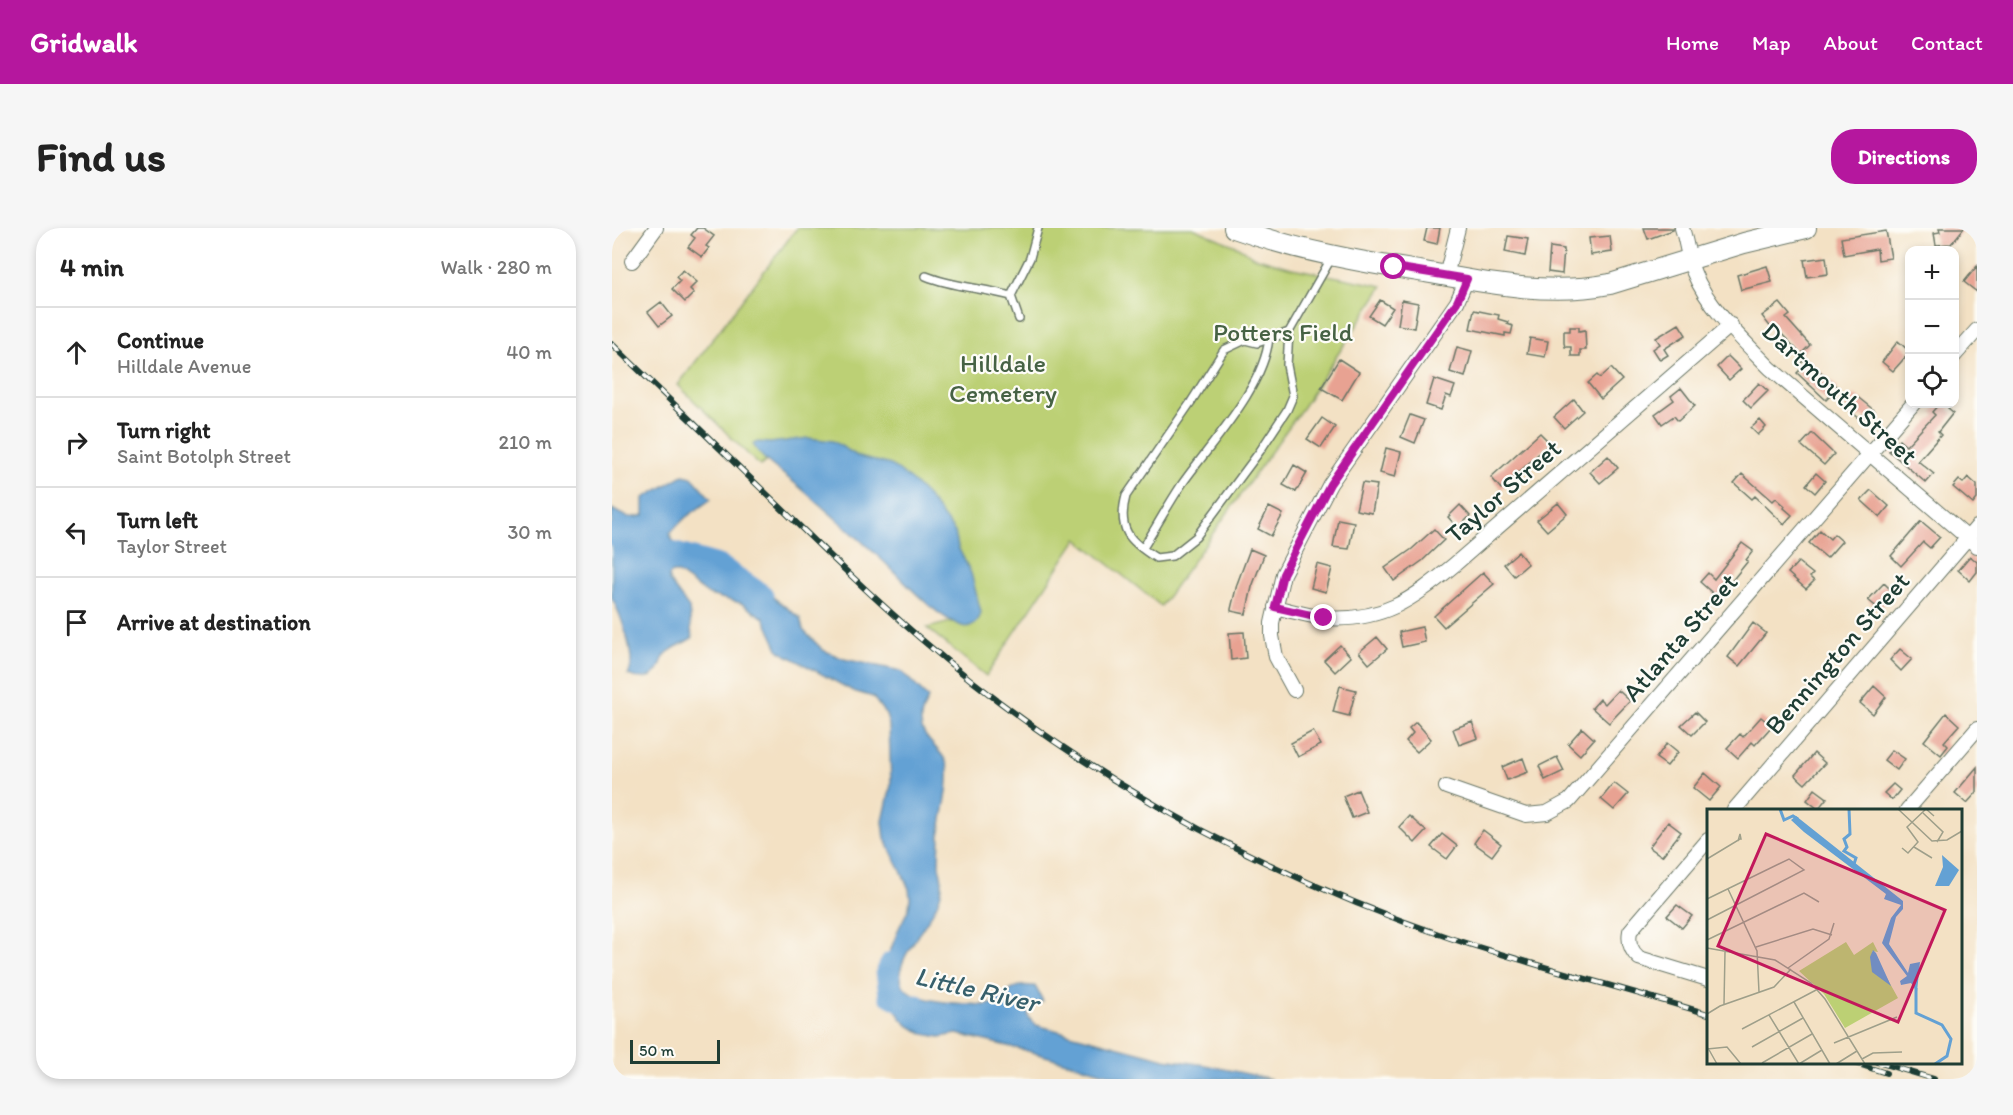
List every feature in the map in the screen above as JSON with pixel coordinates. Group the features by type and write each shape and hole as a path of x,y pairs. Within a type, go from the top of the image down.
{"main road":[{"path":"1234,228 1279,243 1334,255 1446,276 1531,288 1590,288 1633,278 1744,243 1806,228"}],"street":[{"path":"632,261 656,228"},
{"path":"1446,276 1458,228"},
{"name":"Dartmouth Street","path":"1682,228 1693,271 1699,284 1731,325 1770,368 1972,542"},
{"path":"1294,690 1284,675 1273,647 1272,623 1283,574 1330,484 1457,302 1467,279"},
{"name":"Taylor Street","path":"1275,607 1324,618 1348,618 1385,611 1414,597 1463,558 1731,325"},
{"path":"1956,354 1977,330"},
{"name":"Atlanta Street","path":"1446,787 1526,815 1547,813 1569,801 1910,408"},
{"name":"Bennington Street","path":"1735,809 1972,542 1977,527"},
{"path":"1908,809 1977,729"},
{"path":"1707,841 1630,931 1629,939 1633,953 1639,958 1707,979"}],"lane":[{"path":"1019,319 1011,296 1030,258 1038,228"},
{"path":"1289,332 1257,343 1245,340 1224,350 1126,496 1121,513 1123,527 1130,539 1156,558 1172,556 1184,549 1196,537 1260,451 1287,410 1293,396 1287,365 1289,332 1334,255"},
{"path":"926,276 956,286 990,290 1011,296"},
{"path":"1143,548 1182,484 1252,386 1266,356 1269,338"}],"green space":[{"name":"Hilldale Cemetery","path":"797,228 1193,228 1238,247 1254,257 1292,268 1383,286 1303,407 1161,606 1077,539 986,676 927,628 971,617 776,454 760,466 678,385"}],"water":[{"path":"808,438 833,441 859,457 891,465 928,497 955,532 958,547 971,573 981,612 974,624 965,627 940,614 918,596 860,539 767,461 753,444"},
{"path":"683,475 692,477 711,499 685,518 670,533 674,543 682,552 705,566 766,592 800,618 803,630 823,650 844,659 901,671 928,698 922,714 922,727 928,740 943,757 948,770 947,794 940,833 939,865 942,883 940,896 934,909 903,962 900,974 903,985 908,991 928,999 985,1005 995,1002 1015,987 1035,986 1043,1001 1030,1005 1028,1014 1036,1025 1165,1059 1271,1079 1126,1079 1028,1051 957,1034 940,1037 924,1034 909,1026 900,1017 882,972 909,908 910,898 909,889 885,839 883,821 891,785 889,725 886,715 873,697 853,691 779,651 764,618 741,603 709,595 678,573 672,573 669,581 689,608 692,638 667,653 655,674 647,678 628,675 631,668 629,648 612,598 612,509 627,516 644,515 644,498"}],"building":[{"path":"697,228 703,228 714,236 706,246 709,248 702,257 688,247 695,238 691,235"},
{"path":"1427,228 1440,228 1437,244 1424,241"},
{"path":"1644,228 1673,228 1673,230 1648,239"},
{"path":"1939,228 1964,228 1951,244 1936,245 1934,233 1940,232"},
{"path":"1886,231 1891,258 1878,260 1877,249 1844,255 1841,238"},
{"path":"1508,236 1528,239 1525,256 1505,252"},
{"path":"1610,236 1612,252 1591,255 1589,238"},
{"path":"1550,247 1564,249 1562,274 1548,272"},
{"path":"1826,257 1828,274 1807,277 1804,260"},
{"path":"1767,266 1772,282 1741,290 1737,275"},
{"path":"1977,266 1977,292 1964,282"},
{"path":"683,270 697,282 690,289 694,293 685,302 672,289 680,281 676,277"},
{"path":"1380,300 1393,308 1382,324 1369,316"},
{"path":"1402,300 1418,303 1414,328 1398,325"},
{"path":"661,302 672,316 659,326 648,312"},
{"path":"1780,303 1790,315 1786,318 1810,345 1801,354 1775,327 1772,329 1762,316"},
{"path":"1474,310 1499,315 1498,319 1513,326 1511,334 1505,333 1505,336 1470,329"},
{"path":"1679,324 1686,335 1664,349 1668,355 1660,360 1653,349 1660,344 1656,338"},
{"path":"1570,327 1579,327 1579,331 1585,330 1586,350 1580,350 1580,356 1571,356 1571,347 1565,347 1564,331 1570,331"},
{"path":"1530,338 1548,341 1545,357 1527,354"},
{"path":"1898,341 1905,347 1905,358 1893,371 1882,362"},
{"path":"1457,347 1472,351 1465,377 1450,372"},
{"path":"1728,356 1741,369 1729,380 1717,367"},
{"path":"1806,358 1838,388 1826,400 1797,373 1802,368 1799,365"},
{"path":"1339,359 1359,372 1342,400 1321,388"},
{"path":"1611,368 1622,380 1601,399 1588,383 1597,375 1600,378"},
{"path":"1434,379 1455,386 1451,397 1446,395 1441,410 1426,405"},
{"path":"1759,383 1768,391 1751,408 1743,400"},
{"path":"1681,388 1695,406 1678,421 1674,416 1662,424 1655,414 1674,400 1671,396"},
{"path":"1855,395 1875,411 1868,420 1862,415 1859,418 1845,407"},
{"path":"1574,399 1583,411 1564,428 1554,417"},
{"path":"1936,408 1949,408 1953,413 1938,432 1941,435 1918,461 1934,474 1926,483 1889,451 1899,440 1906,446 1935,415 1932,412"},
{"path":"1410,415 1424,420 1415,443 1401,437"},
{"path":"1322,418 1335,427 1321,448 1307,439"},
{"path":"1760,420 1766,427 1758,435 1751,428"},
{"path":"1540,433 1550,443 1501,489 1491,477"},
{"path":"1812,433 1834,454 1824,465 1801,445"},
{"path":"1386,448 1401,452 1395,477 1380,473"},
{"path":"1608,456 1618,468 1600,483 1590,472"},
{"path":"1294,465 1307,473 1296,492 1283,485"},
{"path":"1816,473 1825,481 1815,493 1806,485"},
{"path":"1742,474 1773,501 1776,498 1785,506 1784,508 1792,515 1784,524 1755,496 1752,499 1734,483"},
{"path":"1968,477 1977,485 1977,499 1973,504 1953,487 1959,480 1963,483"},
{"path":"1362,483 1377,485 1372,513 1356,510"},
{"path":"1871,490 1889,506 1880,517 1861,500"},
{"path":"1558,503 1567,514 1547,531 1537,520"},
{"path":"1460,505 1470,516 1458,528 1448,517"},
{"path":"1269,507 1283,514 1271,536 1258,529"},
{"path":"1338,519 1354,522 1349,549 1333,547"},
{"path":"1921,521 1940,537 1930,548 1923,542 1901,566 1891,556"},
{"path":"1434,529 1444,540 1422,561 1394,581 1385,568 1412,549"},
{"path":"1820,530 1830,539 1834,534 1842,541 1827,558 1809,543"},
{"path":"1742,543 1753,551 1746,560 1748,561 1718,598 1700,582 1708,573 1714,579"},
{"path":"1250,549 1264,555 1252,587 1246,614 1231,611 1231,609 1237,584"},
{"path":"1518,552 1528,564 1514,576 1504,564"},
{"path":"1970,556 1977,562 1977,572 1970,581 1958,570"},
{"path":"1798,562 1813,574 1810,577 1814,581 1806,589 1788,573"},
{"path":"1317,564 1332,568 1326,592 1311,588"},
{"path":"1483,572 1494,584 1444,627 1434,616"},
{"path":"1884,583 1894,593 1879,609 1868,600"},
{"path":"1753,623 1766,633 1739,666 1728,657"},
{"path":"1422,627 1425,642 1402,647 1399,632"},
{"path":"1244,632 1246,658 1231,660 1229,633"},
{"path":"1377,637 1387,649 1369,664 1359,652"},
{"path":"1340,645 1351,657 1335,672 1324,660"},
{"path":"1900,649 1912,659 1901,671 1890,660"},
{"path":"1340,686 1356,690 1349,716 1333,712"},
{"path":"1874,686 1886,697 1873,714 1860,703"},
{"path":"1618,690 1630,701 1609,723 1592,708 1600,699 1605,704"},
{"path":"1695,712 1705,722 1692,735 1681,725"},
{"path":"1946,713 1959,725 1944,742 1948,746 1941,755 1924,741"},
{"path":"1761,717 1772,726 1755,745 1752,742 1738,758 1727,748 1740,734 1743,737"},
{"path":"1416,722 1431,739 1417,752 1406,741 1413,733 1409,728"},
{"path":"1472,722 1478,738 1459,745 1453,729"},
{"path":"1582,728 1594,739 1580,755 1568,744"},
{"path":"1313,731 1321,745 1298,757 1291,743"},
{"path":"1667,743 1678,752 1667,766 1656,758"},
{"path":"1892,750 1905,759 1897,770 1884,760"},
{"path":"1814,753 1825,763 1805,784 1795,775"},
{"path":"1557,757 1564,771 1545,780 1539,766"},
{"path":"1523,758 1528,772 1507,780 1502,767"},
{"path":"1977,767 1977,792 1967,803 1955,793"},
{"path":"1705,773 1721,787 1709,801 1693,788"},
{"path":"1614,783 1628,794 1614,810 1601,799"},
{"path":"1893,784 1900,790 1892,800 1884,793"},
{"path":"1815,789 1827,798 1818,809 1807,800"},
{"path":"1358,790 1367,812 1352,818 1343,796"},
{"path":"1409,816 1426,831 1415,843 1399,827"},
{"path":"1668,822 1681,832 1662,856 1649,847"},
{"path":"1483,830 1501,844 1492,856 1474,843"},
{"path":"1442,834 1457,846 1447,859 1431,847"},
{"path":"1677,905 1692,916 1682,928 1667,916"}],"waterway":[{"name":"Little River","path":"612,535 719,565 763,595"},
{"name":"Little River","path":"891,962 886,971 889,995 907,1005 917,1005"}],"railway":[{"path":"612,344 830,556 921,639 996,700 1117,782 1244,852 1371,909 1482,948 1707,1014"},
{"path":"1858,1064 1886,1073"},
{"path":"1884,1064 1934,1079"}],"route":[{"path":"1324,618 1275,607 1283,574 1330,484 1457,302 1467,279 1394,267"}],"park label":[{"name":"Potters Field","path":"1283,332"}]}
